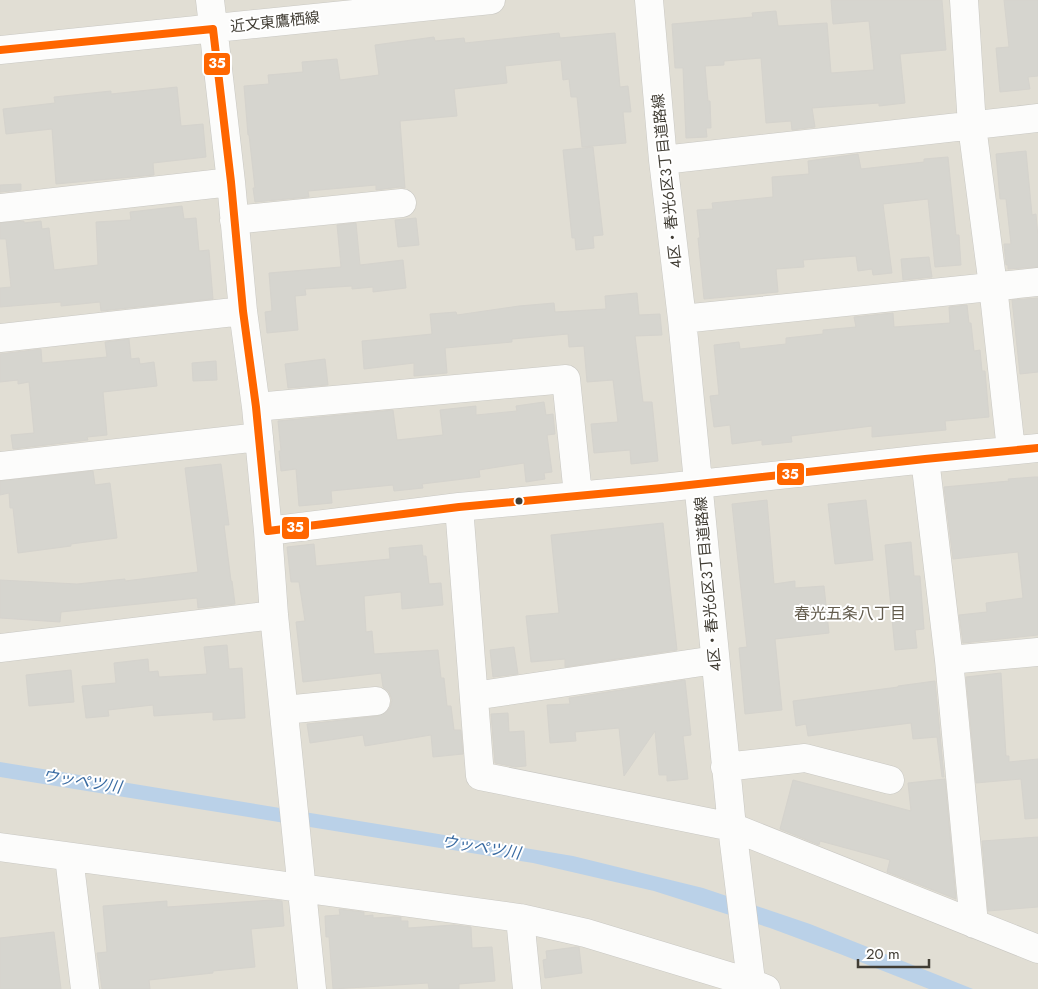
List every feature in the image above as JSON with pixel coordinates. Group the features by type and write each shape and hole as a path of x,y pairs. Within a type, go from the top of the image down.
{"street":[{"path":"210,0 231,182 243,311 256,407 274,615 312,989"},
{"name":"近文東鷹栖線","path":"0,50 491,0"},
{"name":"4区・春光6区3丁目道路線","path":"649,0 663,160 682,319 732,835 754,980"},
{"path":"964,0 972,126 993,286 1011,450"},
{"path":"663,160 1038,118"},
{"path":"0,208 231,182"},
{"path":"234,220 402,203"},
{"path":"682,319 1038,282"},
{"path":"0,338 243,311"},
{"path":"256,407 566,378 578,495"},
{"path":"0,466 259,437"},
{"path":"268,531 458,507 662,488 1038,448"},
{"path":"925,459 949,660 974,924"},
{"path":"458,507 480,776 732,835 1038,949"},
{"path":"0,648 274,615"},
{"path":"949,660 1038,652"},
{"path":"474,696 715,660"},
{"path":"284,710 376,701"},
{"path":"725,767 805,758 890,780"},
{"path":"0,847 70,857 302,877 520,918 586,933 754,980"},
{"path":"70,857 85,989"},
{"path":"520,918 527,989"}],"shaded area":[{"path":"0,0 1038,0 1038,989 0,989"}],"water":[{"name":"ウッペツ川","path":"0,762 573,856 703,888 810,924 973,989 929,989 770,928 654,891 533,863 0,777"}],"building":[{"path":"831,0 942,0 946,50 900,54 905,103 879,106 879,103 812,108 815,127 792,130 791,121 766,123 761,58 724,61 724,65 705,66 708,101 710,101 711,128 706,128 707,137 686,138 683,68 675,68 672,24 753,17 752,13 776,11 778,26 827,23 831,73 874,70 869,21 833,24"},
{"path":"1004,0 1038,0 1038,76 1028,77 1030,89 1000,92 996,48 1009,47"},
{"path":"559,33 560,38 615,33 620,87 628,86 631,112 623,112 626,143 582,147 577,97 571,97 569,79 563,80 561,60 505,66 507,83 454,89 457,116 400,121 405,188 376,190 376,185 308,191 309,197 255,202 244,86 269,84 268,75 303,72 302,62 337,59 340,80 379,75 375,45 434,37 435,41 464,38 465,43"},
{"path":"177,87 181,126 203,124 206,157 153,163 154,175 56,184 52,129 6,134 3,109 55,103 54,97 111,91 111,94"},
{"path":"593,147 603,235 593,236 594,248 576,250 575,238 572,238 563,150"},
{"path":"1026,151 1032,215 1036,214 1038,267 1008,269 1004,244 1011,244 1006,199 1000,199 996,154"},
{"path":"858,154 861,169 924,162 924,159 948,157 956,235 959,235 961,265 935,267 928,199 883,204 892,273 873,275 872,269 858,271 856,256 803,260 804,267 776,269 778,292 704,299 697,210 713,209 712,203 773,197 772,177 809,174 808,161"},
{"path":"21,184 21,190 0,192 0,185"},
{"path":"182,206 184,219 196,218 199,251 209,250 213,299 101,311 100,302 61,306 61,302 0,307 0,288 11,287 6,239 0,239 0,223 41,221 42,229 49,228 54,270 98,265 96,222 131,220 130,212"},
{"path":"416,218 419,245 398,247 395,220"},
{"path":"356,223 360,265 403,260 406,288 373,292 373,287 352,289 352,286 305,289 306,295 295,296 298,330 267,333 265,312 272,311 269,273 341,267 337,225"},
{"path":"929,257 932,277 903,280 901,259"},
{"path":"637,293 639,315 660,314 662,335 635,336 643,402 652,402 658,461 631,464 630,450 594,453 591,424 618,422 613,380 587,382 584,346 569,347 568,334 512,339 512,342 445,348 447,373 414,376 414,363 364,369 362,341 432,334 430,314 456,312 457,315 554,303 555,312 606,309 605,296"},
{"path":"1038,298 1038,372 1020,374 1012,300"},
{"path":"967,305 974,351 980,350 982,371 985,371 989,417 945,421 946,430 872,437 872,426 791,436 792,442 762,445 762,440 732,444 730,425 714,427 710,396 719,395 714,345 739,342 740,349 786,344 786,338 823,334 823,330 856,327 854,317 893,313 894,327 950,323 949,307"},
{"path":"129,339 131,359 139,358 140,364 154,362 157,386 103,392 107,435 87,437 88,440 13,449 11,435 34,433 29,382 18,384 18,380 0,382 0,354 41,349 42,363 107,357 105,342"},
{"path":"325,359 328,385 288,388 285,364"},
{"path":"216,361 217,380 193,381 192,363"},
{"path":"544,402 546,415 553,414 555,434 547,435 552,472 544,473 545,479 526,482 524,463 479,470 480,477 422,484 423,488 394,491 393,485 331,491 332,503 299,506 296,469 281,471 278,421 393,410 397,440 443,435 440,410 476,406 476,415 517,411 516,406"},
{"path":"221,464 229,525 224,525 235,604 198,608 197,598 61,612 60,622 0,618 0,580 77,584 125,579 125,581 198,572 185,468"},
{"path":"93,471 95,485 110,483 117,538 18,553 13,508 10,508 9,493 0,495 0,481"},
{"path":"1038,477 1038,635 963,643 959,615 987,612 986,603 1023,598 1018,552 953,559 944,487"},
{"path":"767,500 774,584 795,581 795,588 824,586 829,633 775,639 782,710 745,714 739,648 747,647 732,504"},
{"path":"866,500 873,560 835,564 828,504"},
{"path":"663,523 677,650 565,667 565,659 531,662 526,616 559,613 551,535"},
{"path":"911,542 914,576 920,576 924,629 915,630 917,648 895,650 885,545"},
{"path":"314,544 316,566 390,559 389,548 422,545 423,556 426,556 429,584 441,583 443,605 402,609 401,592 364,596 366,632 372,631 374,654 438,650 447,706 451,706 454,730 461,730 463,754 433,757 431,735 365,746 363,735 310,743 307,724 378,716 390,708 392,700 389,692 383,687 381,673 303,682 296,622 305,621 299,582 291,582 287,547"},
{"path":"227,645 229,669 242,668 245,718 213,720 213,712 154,716 153,705 108,710 109,716 86,718 82,686 116,683 114,663 148,659 149,672 158,671 159,677 207,674 204,647"},
{"path":"514,647 518,674 493,677 490,650"},
{"path":"71,670 74,702 29,706 26,675"},
{"path":"1001,673 1006,756 1009,756 1009,762 1038,759 1038,818 1025,819 1021,779 976,783 966,677"},
{"path":"685,680 691,735 683,736 688,779 667,781 667,775 659,775 655,731 624,776 619,728 575,732 576,741 550,743 547,705 570,704 569,698"},
{"path":"935,681 944,777 942,777 937,737 913,739 911,723 808,736 806,724 796,726 793,701"},
{"path":"508,713 509,732 524,731 526,766 515,767 495,763 491,714"},
{"path":"945,779 956,899 887,872 890,860 820,841 819,845 780,829 793,780 911,811 908,783"},
{"path":"1038,837 1038,907 988,911 982,841"},
{"path":"272,900 282,901 284,926 251,929 255,967 149,980 150,989 102,989 97,953 107,952 103,906 167,901 167,907"},
{"path":"339,909 364,912 364,916 373,915 373,918 401,917 401,921 408,921 408,928 454,925 471,927 472,948 492,947 495,981 459,984 459,989 429,989 428,983 333,989 329,937 326,937 325,916 340,915"},
{"path":"54,932 61,989 0,989 0,938"},
{"path":"579,947 582,973 545,978 543,960 547,959 546,951"}],"transit line":[{"name":"35","path":"0,50 213,29 231,182 243,311 256,407 268,531 459,507 662,488 1038,448"}],"district":[{"name":"春光五条八丁目","path":"850,613"}]}
